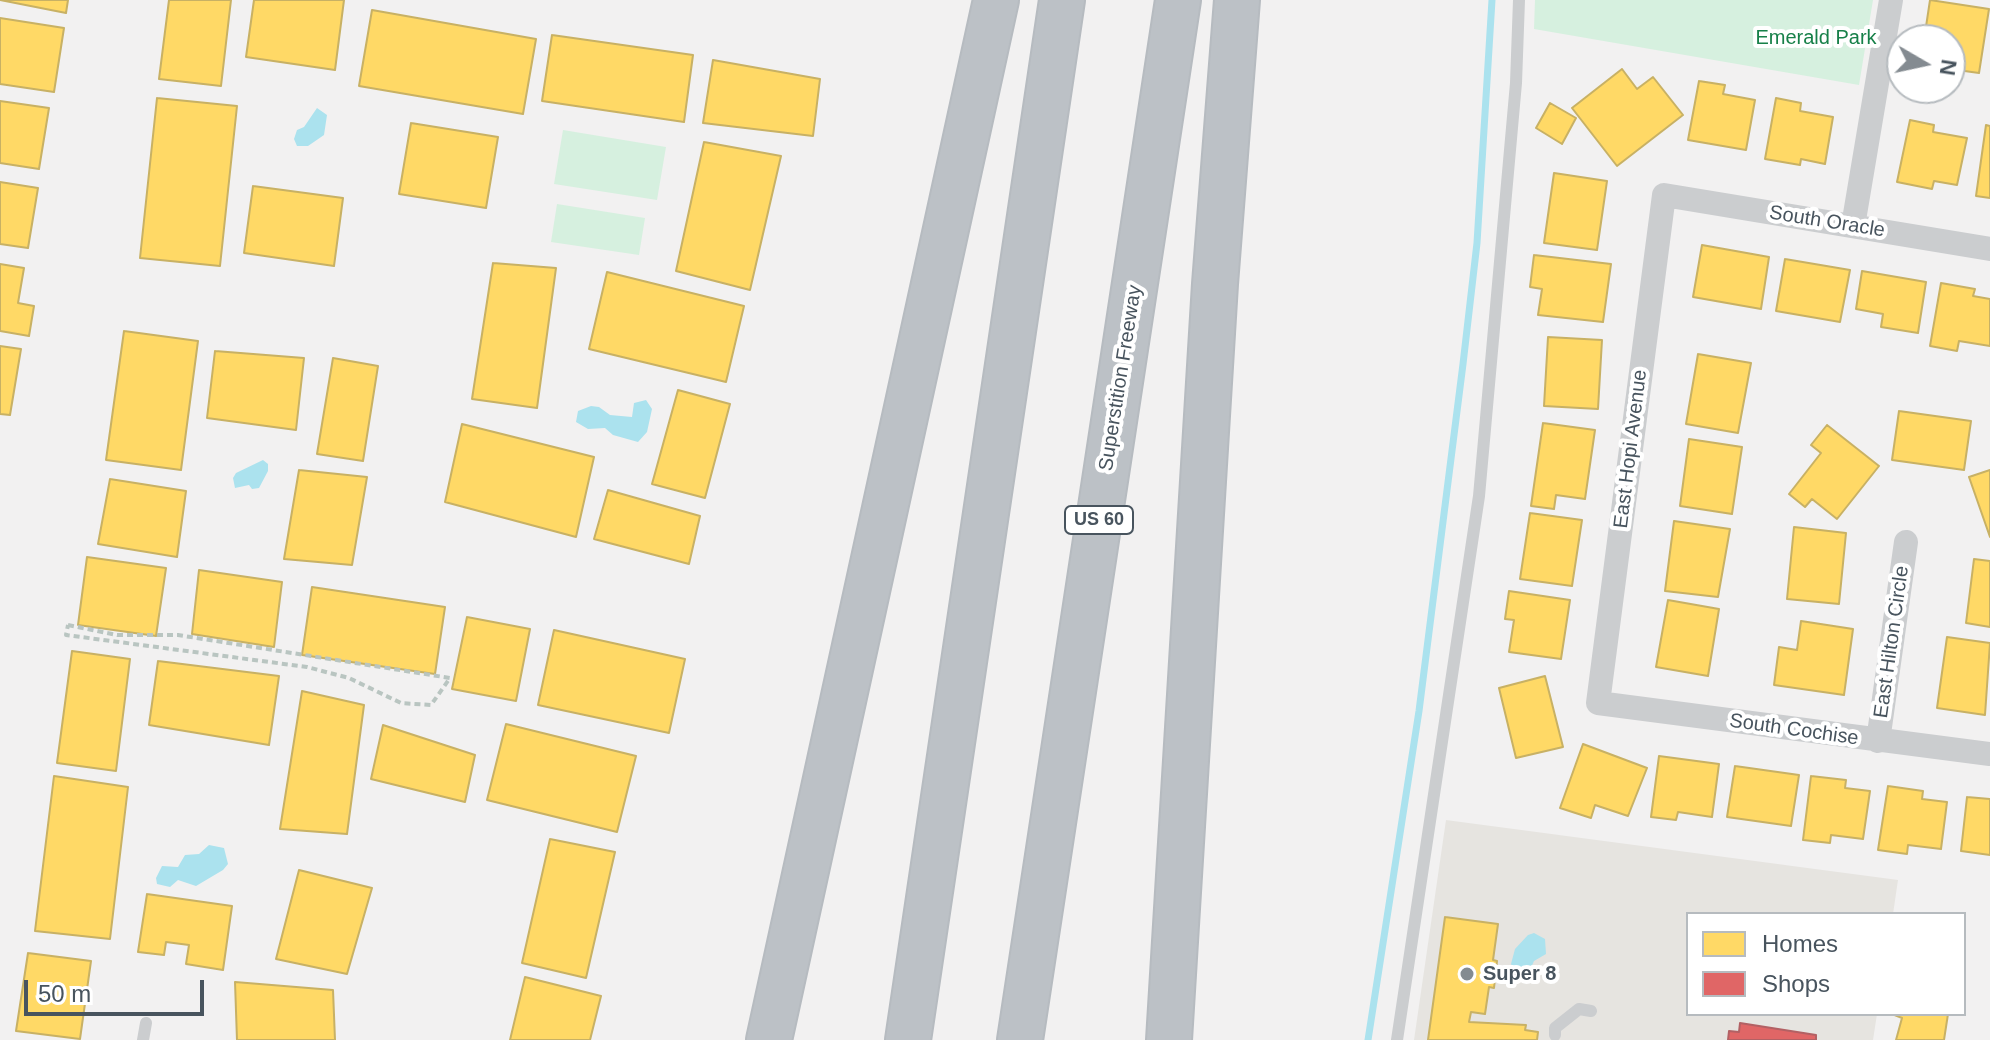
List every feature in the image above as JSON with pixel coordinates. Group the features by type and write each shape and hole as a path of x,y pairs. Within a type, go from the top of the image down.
{"highway":[{"path":"769,1040 996,0"},
{"path":"908,1040 1062,0"},
{"name":"Superstition Freeway","path":"1020,1040 1178,0"},
{"path":"1169,1040 1215,284 1237,0"}],"street":[{"path":"1853,226 1891,0"},
{"name":"South Oracle","path":"1664,195 1990,249"},
{"name":"East Hopi Avenue","path":"1598,703 1664,195"},
{"name":"East Hilton Circle","path":"1878,741 1906,542"},
{"name":"South Cochise","path":"1598,703 1990,754"}],"lane":[{"path":"1397,1040 1479,496 1516,83 1519,0"},
{"path":"1555,1035 1555,1028 1579,1009 1591,1011"},
{"path":"143,1040 146,1023"}],"path":[{"path":"68,625 117,635 178,635 450,678 431,705 401,703 349,678 307,667 66,635 68,625"}],"shaded area":[{"path":"1446,820 1898,880 1893,912 1686,912 1686,1016 1877,1016 1873,1040 1414,1040"}],"green space":[{"name":"Emerald Park","path":"1535,0 1873,0 1859,85 1534,29"},
{"path":"563,130 666,147 657,200 554,184"},
{"path":"557,204 645,218 639,255 551,242"}],"water":[{"path":"317,108 327,115 324,135 308,146 297,146 294,139 297,130 304,127"},
{"path":"646,400 652,409 647,432 638,442 613,435 605,428 588,429 576,422 578,411 591,406 599,407 610,415 632,417 634,403"},
{"path":"263,460 268,464 268,471 259,488 252,489 249,485 235,488 233,478 236,473"},
{"path":"209,845 224,848 228,864 223,870 196,886 178,880 170,887 157,884 156,878 162,866 178,867 185,855 199,854"},
{"path":"1534,933 1545,939 1546,954 1534,961 1529,972 1515,971 1511,964 1515,949"}],"building: Homes":[{"path":"0,0 68,0 66,13"},
{"path":"169,0 231,0 221,86 159,79"},
{"path":"254,0 344,0 335,70 246,57"},
{"path":"1930,0 1989,9 1979,73 1966,71 1966,24 1926,24"},
{"path":"372,10 536,39 523,114 359,86"},
{"path":"0,18 64,28 54,92 0,84"},
{"path":"552,35 693,55 684,122 542,101"},
{"path":"713,60 820,79 813,136 703,123"},
{"path":"1622,69 1637,89 1653,77 1683,115 1617,166 1572,108"},
{"path":"1699,81 1725,85 1723,94 1755,100 1746,150 1688,140"},
{"path":"157,98 237,106 220,266 140,258"},
{"path":"1776,98 1801,103 1800,111 1833,117 1825,164 1801,159 1800,165 1765,159"},
{"path":"0,101 49,108 39,169 0,163"},
{"path":"1550,103 1576,118 1562,144 1536,128"},
{"path":"1910,120 1934,125 1933,132 1967,138 1957,185 1934,181 1932,189 1897,182"},
{"path":"411,123 498,137 486,208 399,194"},
{"path":"1986,125 1990,126 1990,198 1976,196"},
{"path":"704,142 781,156 750,290 676,271"},
{"path":"1554,173 1607,181 1597,250 1544,243"},
{"path":"0,182 38,188 28,248 0,244"},
{"path":"253,186 343,198 334,266 244,253"},
{"path":"1702,245 1769,257 1761,309 1693,297"},
{"path":"1534,255 1611,264 1603,322 1538,315 1542,289 1530,287"},
{"path":"1785,259 1850,270 1840,322 1776,311"},
{"path":"493,263 556,268 537,408 472,399"},
{"path":"0,264 24,268 18,303 34,306 29,336 0,331"},
{"path":"1862,271 1926,282 1918,333 1881,327 1883,314 1856,309"},
{"path":"607,272 744,306 726,382 589,349"},
{"path":"1941,283 1975,289 1973,296 1990,299 1990,346 1959,341 1957,351 1930,346"},
{"path":"124,331 198,341 181,470 106,460"},
{"path":"1548,337 1602,340 1598,409 1544,406"},
{"path":"0,346 21,349 10,415 0,414"},
{"path":"215,351 304,358 296,430 207,418"},
{"path":"1698,354 1751,363 1738,433 1686,424"},
{"path":"333,358 378,366 363,461 317,454"},
{"path":"678,390 730,404 705,498 652,484"},
{"path":"1899,411 1971,421 1964,470 1892,460"},
{"path":"1543,423 1595,430 1585,499 1556,495 1554,509 1531,506"},
{"path":"462,424 594,457 576,537 445,502"},
{"path":"1827,425 1879,466 1837,519 1812,499 1805,507 1789,494 1821,453 1811,445"},
{"path":"1689,439 1742,447 1732,514 1680,506"},
{"path":"299,470 367,477 352,565 284,559"},
{"path":"1990,470 1990,537 1969,477"},
{"path":"110,479 186,491 177,557 98,544"},
{"path":"608,490 700,516 689,564 594,539"},
{"path":"1530,513 1582,520 1572,586 1520,579"},
{"path":"1674,521 1730,529 1718,597 1665,591"},
{"path":"1794,527 1846,533 1839,604 1787,599"},
{"path":"87,557 166,568 156,636 78,625"},
{"path":"1974,559 1990,561 1990,627 1966,623"},
{"path":"199,570 282,582 274,647 192,634"},
{"path":"312,587 445,607 435,674 302,655"},
{"path":"1509,591 1570,600 1561,659 1509,652 1514,620 1505,619"},
{"path":"1668,600 1719,609 1708,676 1656,667"},
{"path":"467,617 530,629 516,701 452,689"},
{"path":"1801,621 1853,629 1844,695 1774,685 1779,647 1797,650"},
{"path":"554,630 685,659 669,733 538,705"},
{"path":"1947,637 1990,643 1985,715 1937,708"},
{"path":"72,651 130,659 116,771 57,763"},
{"path":"158,661 279,676 269,745 149,725"},
{"path":"1545,676 1563,747 1516,758 1499,688"},
{"path":"302,691 364,705 347,834 280,829"},
{"path":"506,724 636,756 617,832 487,800"},
{"path":"383,725 475,755 465,802 371,779"},
{"path":"1583,744 1647,768 1628,816 1595,805 1591,818 1560,808"},
{"path":"1659,756 1719,764 1712,817 1678,812 1676,820 1651,817"},
{"path":"1735,766 1799,775 1791,826 1727,817"},
{"path":"54,776 128,787 110,939 35,931"},
{"path":"1811,776 1846,780 1845,788 1870,791 1863,839 1831,835 1830,843 1803,840"},
{"path":"1888,786 1923,791 1922,799 1947,802 1941,849 1908,845 1907,854 1878,850"},
{"path":"1967,797 1990,799 1990,855 1961,851"},
{"path":"550,839 615,852 586,978 522,963"},
{"path":"299,870 372,888 347,974 276,959"},
{"path":"147,894 232,906 223,970 186,964 189,945 166,942 164,955 138,952"},
{"name":"Super 8","path":"1445,917 1498,924 1493,960 1497,961 1494,988 1489,987 1485,1014 1471,1012 1469,1022 1526,1025 1525,1030 1538,1032 1537,1040 1428,1040"},
{"path":"28,953 91,961 80,1039 16,1031"},
{"path":"525,977 601,996 590,1040 510,1040"},
{"path":"235,982 333,990 335,1040 237,1040"},
{"path":"1897,1016 1948,1016 1944,1040 1896,1040 1902,1018"}],"building: Shops":[{"path":"1740,1023 1816,1035 1816,1040 1728,1040 1729,1031 1739,1032"}],"waterway":[{"path":"1368,1040 1419,711 1463,364 1477,243 1492,0"}],"place":[{"name":"Super 8","path":"1467,974"}]}
